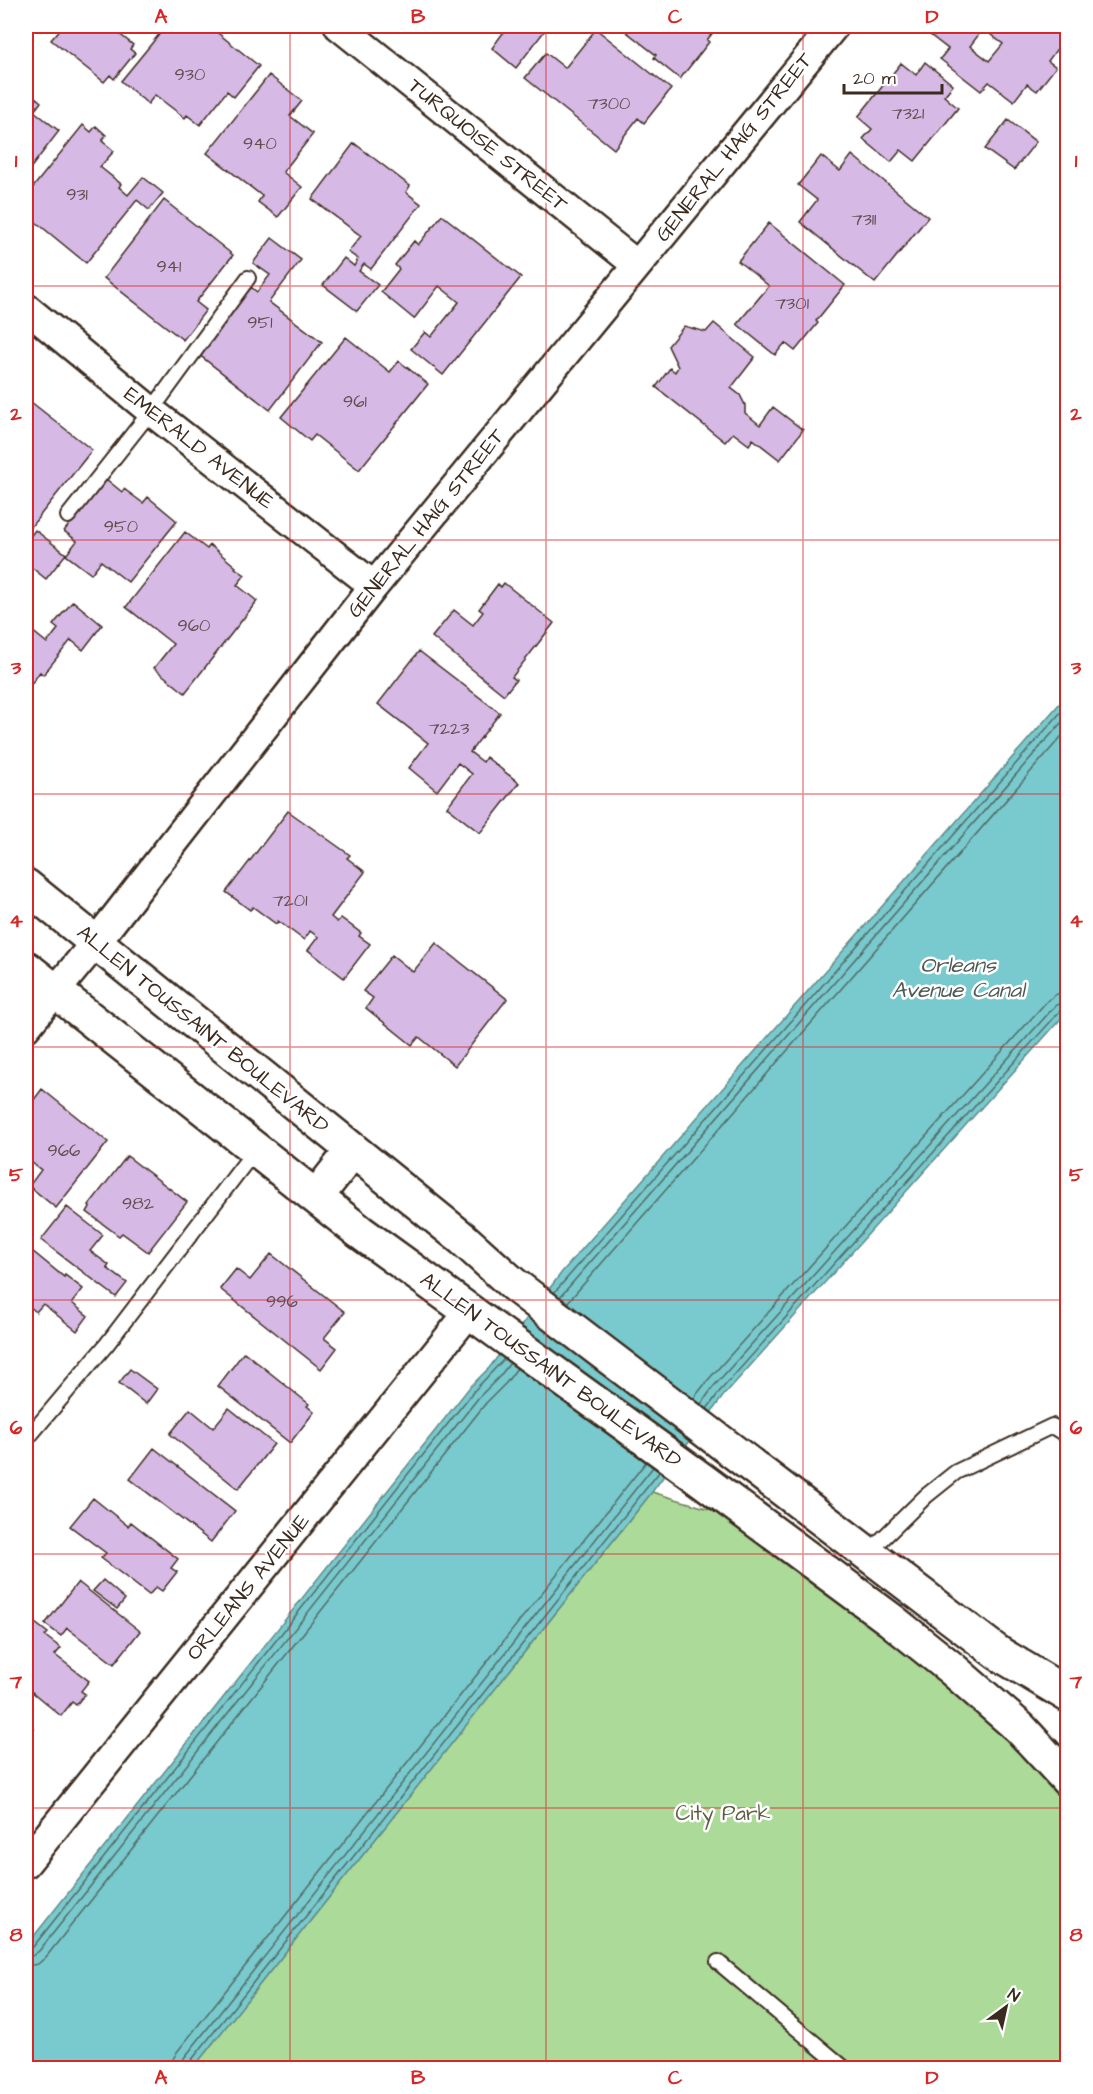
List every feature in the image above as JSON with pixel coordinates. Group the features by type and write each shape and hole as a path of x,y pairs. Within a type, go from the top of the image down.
{"main road":[{"name":"ALLEN TOUSSAINT BOULEVARD","path":"26,886 463,1239 513,1284 998,1653 1068,1695"},
{"name":"ALLEN TOUSSAINT BOULEVARD","path":"26,968 360,1232 891,1620 1020,1728 1068,1780"},
{"path":"316,1197 353,1150"}],"street":[{"name":"TURQUOISE STREET","path":"339,26 637,265"},
{"name":"GENERAL HAIG STREET","path":"26,1027 96,942 374,586 834,26"},
{"name":"EMERALD AVENUE","path":"26,308 151,411 374,586"},
{"name":"ORLEANS AVENUE","path":"26,1863 477,1316"}],"lane":[{"path":"68,516 151,411 248,278"},
{"path":"26,1440 107,1344 255,1150"},
{"path":"867,1554 926,1496 956,1472 1052,1426 1068,1436"},
{"path":"718,1962 844,2068"}],"green space":[{"name":"City Park","path":"652,1492 763,1525 1067,1780 1067,2068 193,2068"}],"water":[{"name":"Orleans Avenue Canal","path":"1067,695 1067,1012 724,1395 652,1492 193,2068 26,2068 26,1946 469,1388 489,1368 562,1272"}],"building":[{"path":"63,26 114,26 112,28 133,45 130,49 135,53 114,79 110,75 104,82 51,40"},
{"path":"166,26 209,26 259,66 234,97 227,91 200,125 187,115 185,118 155,95 148,104 121,81"},
{"path":"508,26 541,26 546,29 516,68 492,48"},
{"path":"619,26 718,26 707,40 709,42 680,79 654,58 656,55"},
{"path":"931,26 1055,26 1067,35 1048,61 1056,67 1037,91 1027,84 1014,101 989,82 981,91 940,59 948,49 926,32","holes":["983,29 1003,44 989,61 970,46"]},
{"path":"596,29 671,89 644,123 638,118 614,149 525,78 546,53 565,68"},
{"path":"925,62 953,85 944,96 958,108 915,161 901,150 891,162 863,139 872,129 858,117 901,63 916,75"},
{"path":"269,75 302,101 290,116 313,134 283,172 302,187 278,217 258,202 262,196 207,153"},
{"path":"26,89 41,102 34,111 59,131 26,174"},
{"path":"1008,120 1036,142 1014,170 985,149"},
{"path":"83,125 91,132 96,126 106,135 102,141 114,151 100,167 121,184 119,187 128,195 143,177 163,193 149,210 137,200 86,263 26,214 26,196"},
{"path":"354,143 410,186 406,192 421,204 371,269 364,264 359,271 378,285 357,311 323,285 344,258 354,266 358,259 348,252 361,236 312,199"},
{"path":"852,155 928,217 875,283 800,222 817,200 798,185 821,156 840,171"},
{"path":"164,200 233,255 196,302 206,310 183,340 104,278"},
{"path":"442,215 521,277 443,375 411,349 425,332 431,337 459,302 439,286 414,319 381,292 399,269 395,265 414,241 418,245"},
{"path":"769,223 845,285 795,351 785,343 775,355 737,324 769,286 738,261"},
{"path":"272,238 301,260 269,302 322,342 270,410 198,354 251,287 257,292 270,275 253,263"},
{"path":"714,323 755,357 731,388 740,395 745,405 745,413 760,425 773,407 803,430 780,460 753,439 749,445 733,433 725,442 656,387 670,368 675,372 678,367 668,346 684,326 706,332"},
{"path":"346,337 390,372 399,361 428,384 359,470 315,435 310,441 281,417"},
{"path":"26,398 92,450 26,533"},
{"path":"106,479 122,492 124,489 143,503 148,497 177,521 128,582 101,561 91,574 66,555 77,541 64,531"},
{"path":"35,530 66,554 46,579 26,563 26,542"},
{"path":"185,532 207,549 210,545 245,575 237,585 257,601 185,693 154,668 173,644 126,607"},
{"path":"504,583 554,623 512,677 516,680 504,695 432,637 454,610 473,625 483,612 479,609 498,584 501,587"},
{"path":"73,601 102,625 83,650 71,640 43,675 40,672 26,691 26,626 47,643 58,629 53,625"},
{"path":"419,651 500,713 470,752 483,762 486,757 519,783 480,833 447,807 472,774 458,763 437,791 409,768 428,743 378,704"},
{"path":"288,811 350,855 347,858 365,872 331,917 337,922 341,918 361,933 359,936 370,944 344,978 308,950 318,937 310,931 304,940 278,921 276,924 253,907 250,910 226,892"},
{"path":"436,943 507,999 455,1066 419,1037 412,1045 366,1008 373,998 363,991 392,955 413,972"},
{"path":"42,1089 108,1142 56,1208 29,1186 41,1170 26,1158 26,1110"},
{"path":"127,1156 187,1202 148,1252 122,1233 119,1236 87,1212 89,1205"},
{"path":"26,1185 32,1190 26,1199"},
{"path":"67,1207 103,1235 90,1251 109,1265 107,1268 127,1283 116,1297 41,1240"},
{"path":"26,1246 64,1277 65,1275 83,1289 72,1303 88,1316 77,1331 43,1304 36,1312 26,1303"},
{"path":"271,1254 345,1312 324,1338 337,1348 321,1369 220,1289 236,1269 250,1280"},
{"path":"244,1352 309,1404 307,1406 314,1412 290,1443 218,1386"},
{"path":"130,1369 157,1389 146,1404 119,1383"},
{"path":"229,1408 274,1444 238,1489 170,1434 190,1409 213,1428"},
{"path":"154,1448 235,1511 211,1542 130,1479"},
{"path":"93,1498 128,1526 131,1522 178,1559 171,1568 177,1572 162,1591 156,1587 149,1595 101,1558 106,1553 70,1526"},
{"path":"103,1580 125,1599 117,1609 93,1591"},
{"path":"78,1582 140,1631 114,1664 67,1628 61,1636 45,1624"},
{"path":"26,1616 48,1633 45,1636 61,1648 55,1655 89,1681 81,1691 85,1694 76,1705 72,1702 61,1716 26,1687"},
{"path":"26,1721 34,1728 26,1738"}]}
